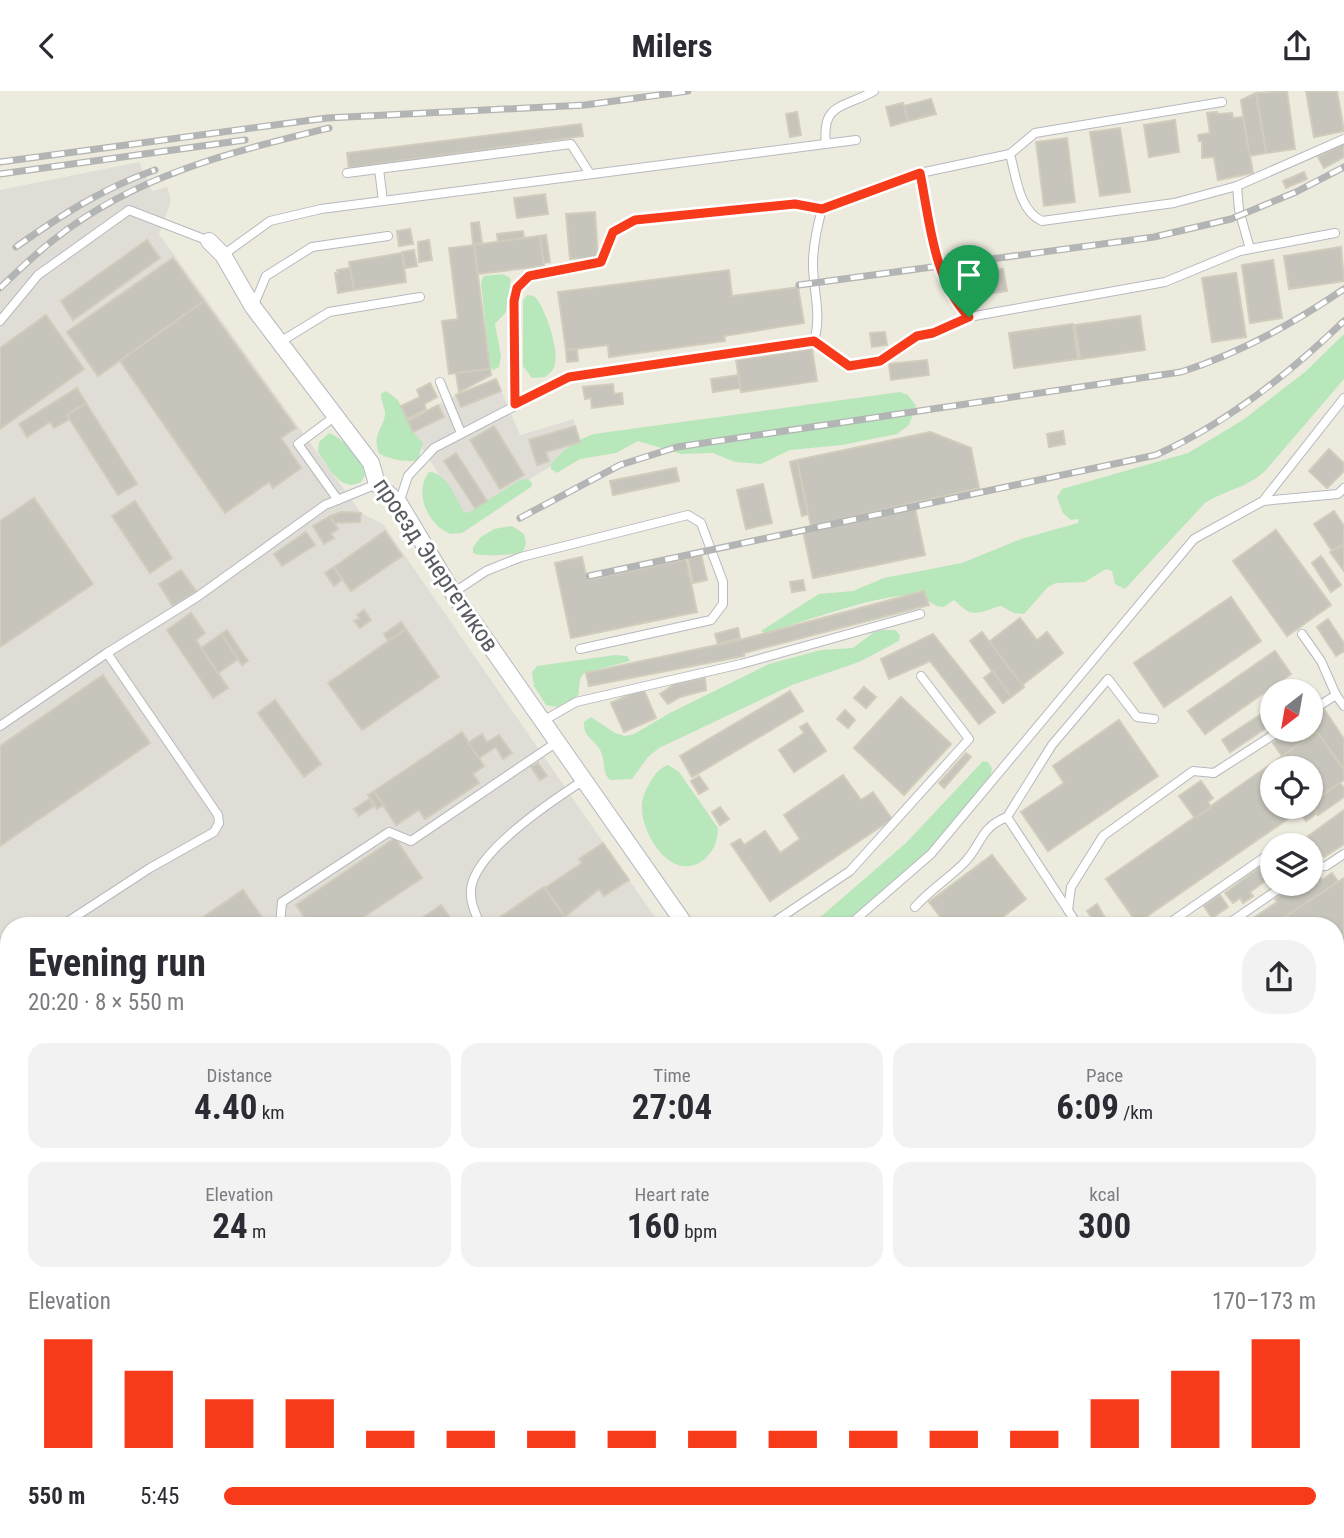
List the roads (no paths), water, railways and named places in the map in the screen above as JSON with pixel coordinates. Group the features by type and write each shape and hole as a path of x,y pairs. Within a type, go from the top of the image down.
{"street":[{"name":"проезд Энергетиков","path":"209,241 223,255 253,307 371,463 377,484 399,503 453,593 680,917"}],"lane":[{"path":"826,143 824,125 827,117 836,109 874,91"},
{"path":"515,404 514,301 523,279 601,262 613,232 635,220 795,204 822,209 920,173 1010,154 1035,133 1222,102"},
{"path":"223,255 271,221 321,209 856,139"},
{"path":"1010,154 1025,205 1032,217 1042,221 1174,202 1237,186 1344,139"},
{"path":"347,173 571,144 590,174"},
{"path":"379,169 383,201"},
{"path":"920,173 939,266 952,295 969,317"},
{"path":"1237,186 1239,210 1250,249"},
{"path":"814,341 819,325 813,264 822,209"},
{"path":"0,321 38,275 129,210 209,241"},
{"path":"399,503 408,476 434,448 569,377 814,341 849,366 880,361 917,336 933,333 969,317 1165,282 1250,249 1335,233"},
{"path":"253,307 266,276 312,247 388,236"},
{"path":"280,342 329,313 420,297"},
{"path":"440,381 461,433"},
{"path":"858,917 931,854 1194,539 1263,501 1344,398"},
{"path":"334,417 298,444 338,500"},
{"path":"0,726 107,653 197,597 325,505 377,484"},
{"path":"1263,501 1338,494 1344,488"},
{"path":"453,593 486,571 521,557 688,515 701,523 723,582 723,604 711,620 580,649"},
{"path":"543,721 576,702 741,664 920,614"},
{"path":"1302,633 1321,661 1336,695 1344,706"},
{"path":"75,917 150,868 214,832 219,823 218,815 107,653"},
{"path":"781,917 850,871 969,739 921,676"},
{"path":"915,907 928,892 965,862 980,836 994,823 1007,817 1052,745 1108,680 1138,717 1154,719"},
{"path":"1323,703 1336,695"},
{"path":"281,917 282,902 389,832 411,841 557,742"},
{"path":"1068,910 1071,887 1103,836 1193,771 1214,773 1262,742"},
{"path":"477,917 472,907 472,884 487,859 535,812 584,780"},
{"path":"1007,817 1072,917"},
{"path":"1323,866 1344,854"},
{"path":"1178,917 1260,860"},
{"path":"1238,917 1269,896"}],"railway":[{"path":"0,162 327,118 585,105 688,91"},
{"path":"0,288 56,238 119,198 186,168 329,128"},
{"path":"0,174 245,140"},
{"path":"799,285 1154,237 1231,219 1296,192 1344,167"},
{"path":"16,247 82,204 155,170"},
{"path":"520,518 620,465 677,447 1181,372 1266,337 1344,289"},
{"path":"589,576 1156,455 1207,428 1256,396 1344,321"}]}
